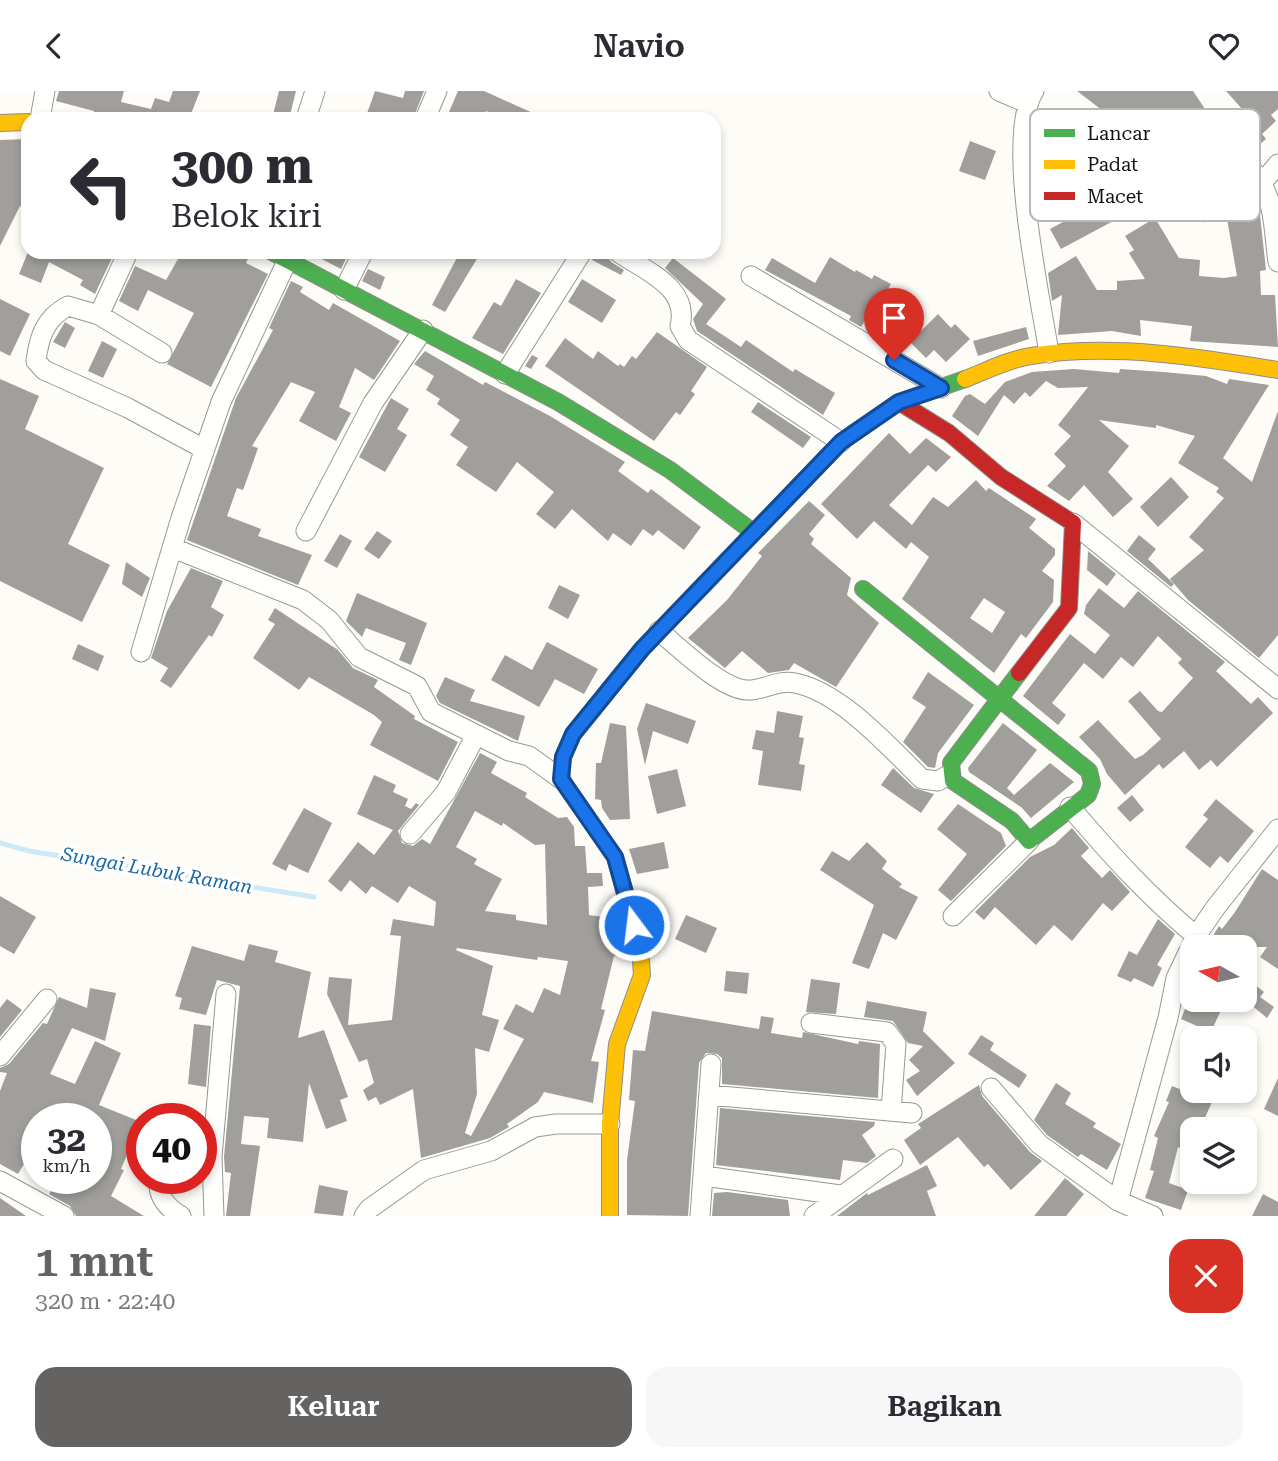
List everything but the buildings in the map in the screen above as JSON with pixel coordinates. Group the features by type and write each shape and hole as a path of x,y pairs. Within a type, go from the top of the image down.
{"street":[{"path":"41,112 45,91"},
{"path":"308,112 315,91"},
{"path":"428,112 438,91"},
{"path":"999,91 1031,97 1021,162 1049,353"},
{"path":"0,123 21,122"},
{"path":"1263,182 1278,164"},
{"path":"1260,179 1273,207 1278,262"},
{"path":"99,315 125,259"},
{"path":"141,652 204,449 278,259"},
{"path":"287,259 505,373 670,470 753,532"},
{"path":"344,290 360,259"},
{"path":"505,373 578,259"},
{"path":"628,259 676,291 684,311 680,326 688,340 841,442"},
{"path":"751,276 941,388"},
{"path":"162,353 99,315 68,306 54,313 38,338 36,361 44,370 128,408 204,449"},
{"path":"306,531 373,403 423,330"},
{"path":"561,779 563,757 573,734 659,631 841,442 899,402 1028,356 1049,353 1162,356 1278,370"},
{"path":"899,402 949,433 1001,477 1073,523 1278,689"},
{"path":"1029,841 1012,821 953,781 950,774 951,764 1069,608 1073,523"},
{"path":"173,548 303,600 329,620 359,657 417,687 430,712 509,751 529,757 561,779 615,857 640,947 642,975 617,1044 610,1124 610,1216"},
{"path":"863,589 997,700 1089,771 1092,783 1088,795 1029,841 954,916"},
{"path":"659,631 727,685 749,690 784,682 796,683 847,708 922,779 938,781 950,774"},
{"path":"410,834 446,792 476,734"},
{"path":"1070,807 1125,871 1195,935"},
{"path":"1197,935 1278,829"},
{"path":"1118,1201 1180,970"},
{"path":"214,1216 212,1157 226,995"},
{"path":"0,1056 47,999"},
{"path":"811,1023 887,1032 893,1037 896,1044 891,1111"},
{"path":"700,1216 711,1064"},
{"path":"991,1088 1040,1144 1118,1201 1153,1216"},
{"path":"709,1095 912,1113"},
{"path":"364,1216 369,1209 424,1170 491,1151 535,1127 556,1124 610,1124"},
{"path":"814,1216 893,1160"},
{"path":"704,1176 840,1195"},
{"path":"0,1181 64,1216"},
{"path":"160,1194 167,1208 181,1216"}],"waterway":[{"name":"Sungai Lubuk Raman","path":"0,843 29,851 314,897"}],"traffic: fast":[{"path":"285,259 558,402 670,470 753,532"},
{"path":"597,831 561,779 563,757 573,734 642,649 841,442 899,402 965,379"},
{"path":"863,589 1089,771 1092,784 1088,795 1029,841 1012,821 953,781 951,763 1019,673"}],"traffic: slow":[{"path":"0,123 21,122"},
{"path":"965,379 1023,358 1093,351 1186,356 1278,370"},
{"path":"597,831 615,857 640,947 642,975 617,1044 610,1124 610,1216"}],"traffic: jam":[{"path":"899,402 949,433 1001,477 1073,523 1069,608 1019,673"}],"route":[{"path":"634,925 615,857 561,779 563,757 573,734 642,649 841,442 899,402 941,388 894,360"}]}
